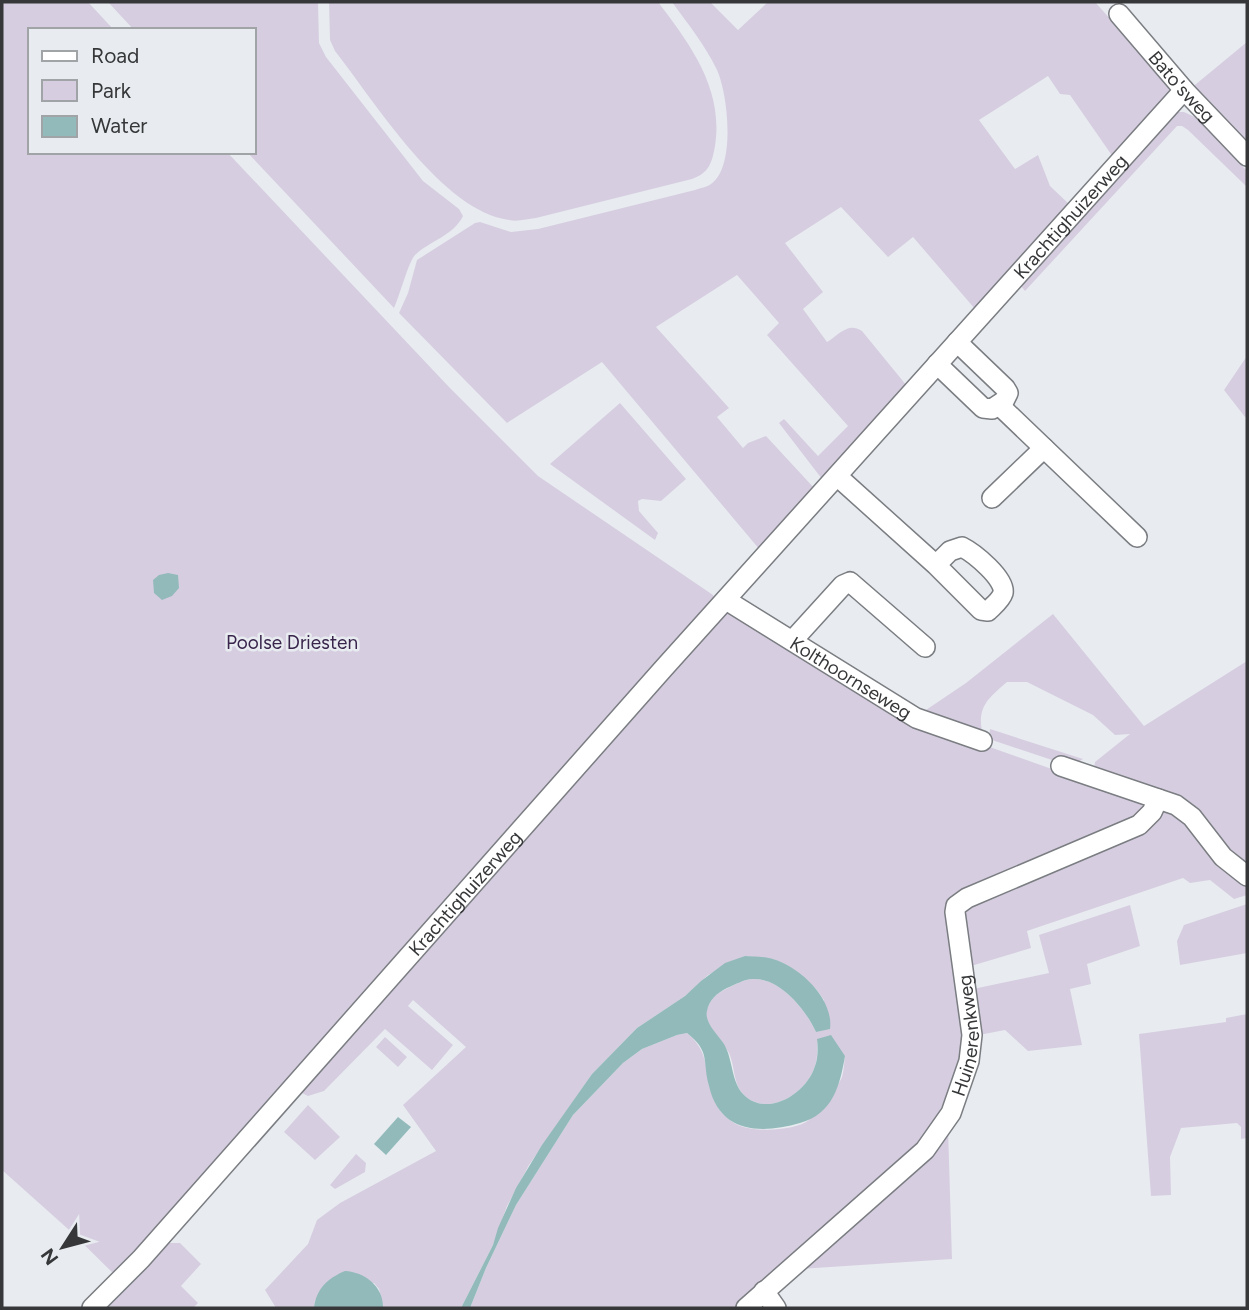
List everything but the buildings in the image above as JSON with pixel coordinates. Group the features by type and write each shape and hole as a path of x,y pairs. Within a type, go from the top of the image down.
{"street":[{"name":"Bato'sweg","path":"1119,14 1184,90 1247,156"},
{"name":"Krachtighuizerweg","path":"92,1308 141,1259 726,600 1184,90"},
{"path":"937,364 983,408 992,409 999,405 1008,395 1007,391 957,342"},
{"path":"999,405 1137,537"},
{"path":"992,498 1044,448"},
{"path":"837,476 936,565"},
{"path":"793,640 843,584 850,582 925,647"},
{"name":"Kolthoornseweg","path":"726,600 916,718 982,741"},
{"path":"1061,765 1185,810 1223,857 1247,876"},
{"name":"Huinerenkweg","path":"746,1308 925,1150 951,1112 969,1061 972,1035 956,906 967,898 1139,825 1152,812 1158,799"},
{"path":"764,1292 776,1308"}],"green space":[{"name":"Poolse Driesten","path":"2,2 88,2 112,28 28,28 28,154 229,154 449,387 538,476 713,595 715,603 117,1277 2,1170"},
{"path":"108,2 318,2 319,43 326,57 423,181 459,209 463,216 448,233 415,255 394,308 249,154 256,154 256,28 132,28"},
{"path":"329,2 658,2 682,34 709,86 716,125 711,162 702,174 692,179 536,218 512,221 484,212 459,197 435,176 390,125 335,51 330,40"},
{"path":"672,2 710,2 738,30 768,2 1095,2 1164,79 1171,94 1113,157 1070,95 1060,94 1048,76 979,120 1015,169 1038,155 1050,186 1070,205 975,309 913,237 888,257 841,207 785,243 823,292 803,309 827,342 848,328 862,331 907,386 822,479 779,423 784,419 818,456 848,426 767,335 779,323 737,275 656,327 729,408 717,417 743,448 748,443 766,436 815,489 760,550 602,362 507,423 399,313 417,260 475,223 480,222 511,232 538,229 695,190 709,185 719,175 727,147 728,130 721,81 707,52"},
{"path":"1247,42 1247,151 1190,89"},
{"path":"1171,112 1184,112 1197,118 1247,171 1247,187 1188,130 1177,126 1025,291 1018,282"},
{"path":"1247,356 1247,416 1245,417 1224,390"},
{"path":"620,403 686,479 661,501 638,501 639,511 658,533 655,540 550,464"},
{"path":"728,604 950,733 1148,803 1147,811 960,892 966,1042 954,1081 938,1114 920,1143 736,1308 470,1308 516,1205 573,1115 623,1063 642,1049 687,1033 703,1055 716,1103 724,1114 743,1127 762,1130 794,1127 809,1120 827,1099 842,1077 845,1056 817,1040 817,1056 811,1076 785,1100 763,1104 753,1101 740,1090 729,1053 706,1017 714,997 745,980 763,980 791,997 806,1014 816,1032 824,1000 816,989 787,965 773,959 745,956 708,975 685,996 637,1028 592,1074 529,1165 507,1206 493,1245 461,1308 383,1308 379,1289 374,1283 315,1300 314,1308 276,1308 265,1290 308,1244 317,1220 340,1203 436,1151 403,1105 466,1047 413,1000 408,1006 453,1045 432,1070 385,1029 324,1091 308,1096 300,1092"},
{"path":"1053,614 1144,726 1247,661 1247,868 1233,856 1187,802 1094,768 1095,762 1130,734 1115,735 1093,715 1027,682 1007,682 990,698 981,715 982,731 917,716 966,683"},
{"path":"990,729 1083,759 1075,764 1064,764 989,739"},
{"path":"1170,808 1247,882 1247,895 1234,899 1210,880 1190,883 1183,878 1027,931 1031,948 971,966 963,910"},
{"path":"1247,904 1247,953 1180,965 1177,941 1184,925"},
{"path":"1130,905 1140,946 1087,964 1091,984 1070,989 1082,1045 1028,1051 1005,1030 979,1035 973,989 1049,973 1039,935"},
{"path":"1247,1014 1247,1138 1241,1139 1241,1127 1237,1123 1181,1128 1170,1157 1171,1195 1151,1196 1139,1034 1226,1022 1226,1018"},
{"path":"385,1037 407,1057 398,1067 376,1047"},
{"path":"308,1105 340,1137 315,1160 284,1132"},
{"path":"948,1128 952,1259 800,1269"},
{"path":"356,1154 366,1163 365,1172 335,1189 330,1185"},
{"path":"164,1243 180,1243 201,1264 181,1286 198,1303 193,1308 105,1308"}],"water":[{"path":"168,573 178,575 179,588 172,596 162,600 154,593 153,580"},
{"path":"745,956 773,959 804,977 827,1007 830,1029 816,1032 806,1014 791,997 763,980 746,980 720,992 710,1003 707,1015 709,1024 727,1050 739,1089 753,1101 763,1104 785,1100 811,1076 817,1060 817,1039 831,1035 845,1056 837,1088 827,1105 811,1119 786,1127 744,1127 723,1114 715,1102 709,1086 703,1052 687,1033 642,1049 623,1063 573,1115 516,1205 470,1308 461,1308 493,1245 516,1188 542,1145 592,1074 637,1028 685,996 725,963"},
{"path":"398,1117 411,1127 386,1155 374,1144"},
{"path":"345,1271 360,1274 372,1282 380,1294 383,1308 314,1308 317,1295 324,1285"}]}
